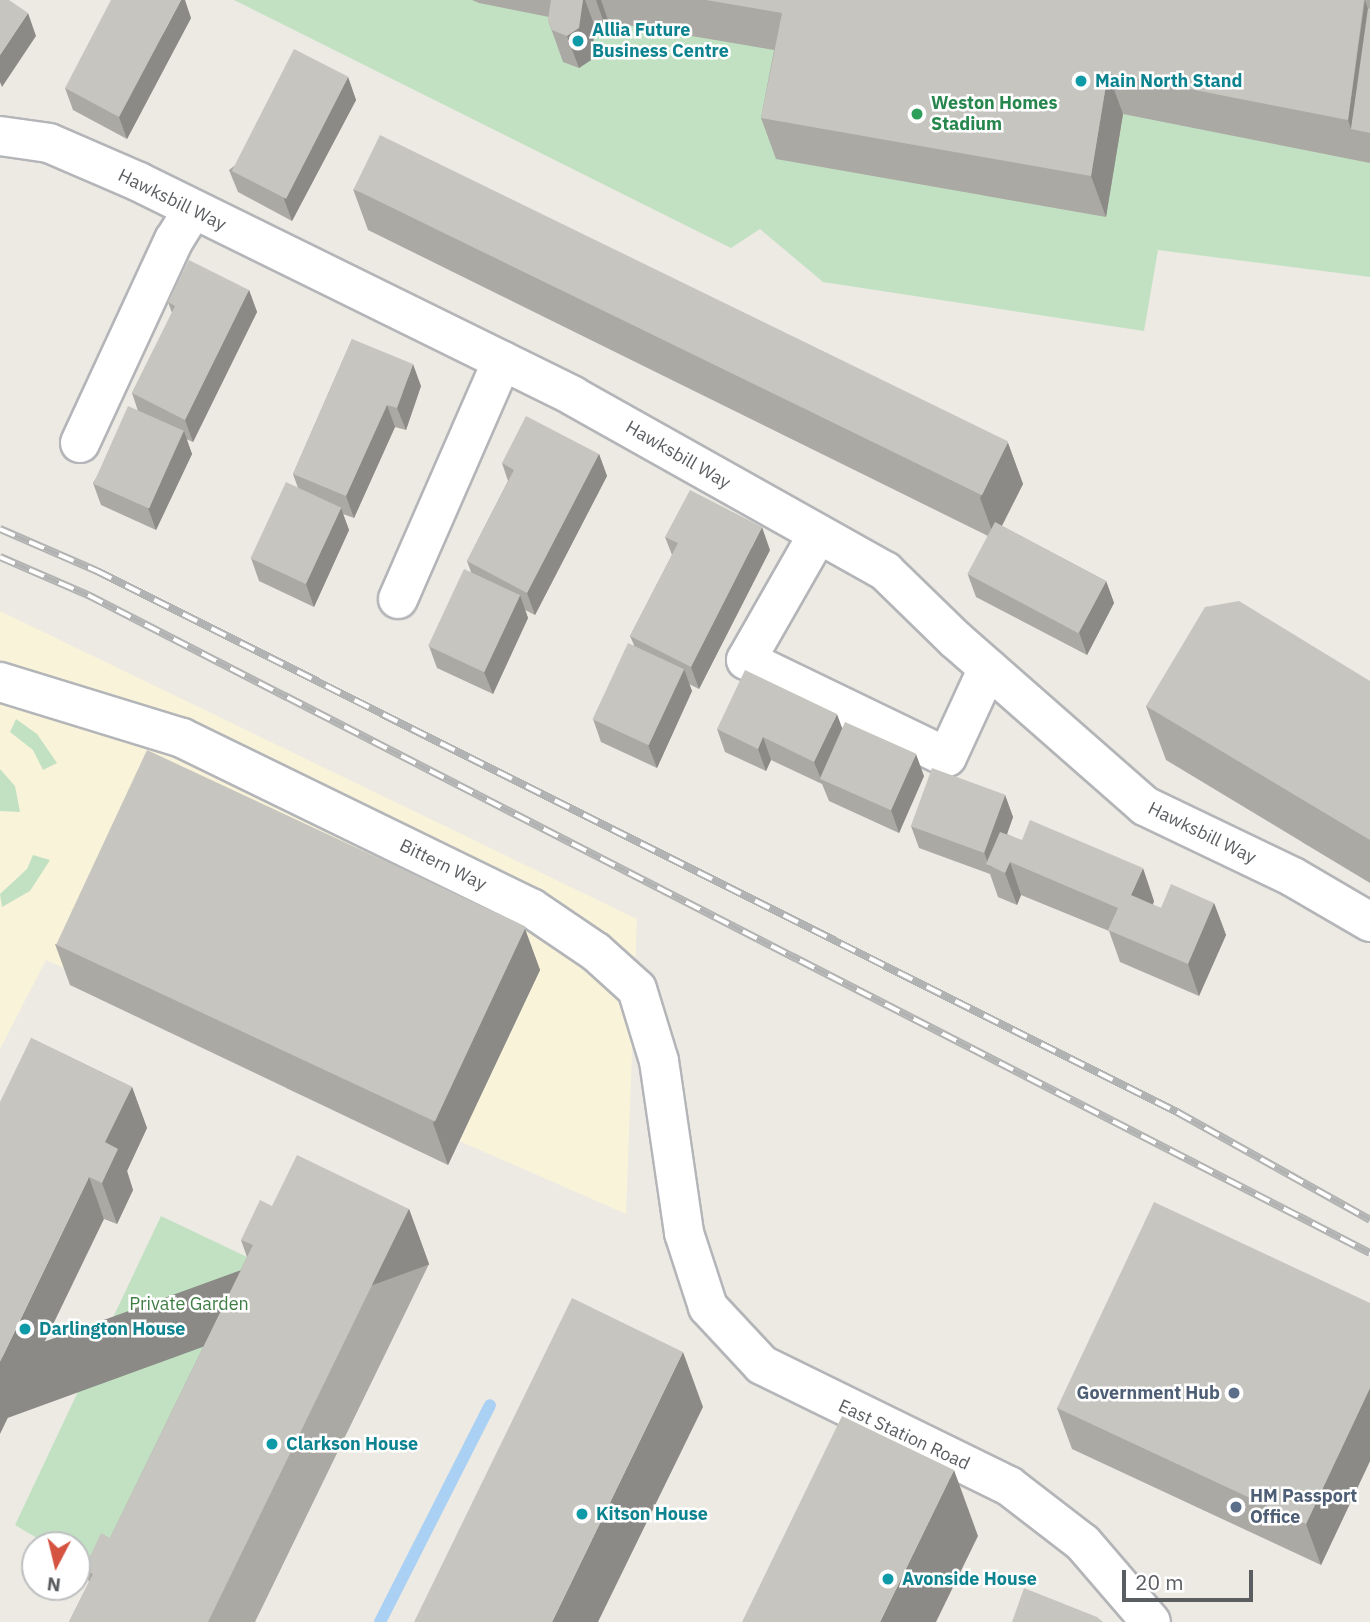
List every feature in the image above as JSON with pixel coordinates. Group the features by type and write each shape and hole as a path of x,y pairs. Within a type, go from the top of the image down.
{"street":[{"name":"Hawksbill Way","path":"0,136 49,144 193,210 502,361 573,396 886,571 988,668 1145,806 1293,877 1370,922"},
{"path":"80,443 174,240 193,210"},
{"path":"398,599 502,361"},
{"path":"818,534 746,660 947,757 988,668"},
{"name":"Bittern Way","path":"0,682 182,738 531,908 596,952 637,989 659,1061 684,1233"},
{"name":"Hawksbill Way","path":"1293,877 1370,900"},
{"name":"Hawksbill Way","path":"1293,877 1312,904 1370,942"},
{"name":"East Station Road","path":"684,1233 708,1307 762,1365 1009,1486 1083,1543 1151,1622"}],"shaded area":[{"path":"0,611 637,919 626,1214 46,960 0,1049"}],"green space":[{"name":"Weston Homes Stadium","path":"234,0 1370,0 1370,277 1158,250 1144,331 823,282 760,229 731,248"},
{"path":"16,719 37,734 57,763 43,770 33,750 10,732"},
{"path":"0,769 15,786 20,812 0,811"},
{"path":"33,855 50,860 30,891 2,907 0,894 27,869"},
{"name":"Private Garden","path":"161,1216 262,1264 115,1584 91,1570 91,1531 25,1531 15,1525"}],"building":[{"path":"0,0 9,0 28,13 0,55"},
{"path":"111,0 181,0 119,117 65,88"},
{"path":"551,0 583,0 579,28 567,36 552,30 548,20"},
{"name":"Main North Stand","path":"706,0 1364,0 1348,120 1108,73 1091,176 761,118 782,13"},
{"path":"1368,8 1370,9 1370,133 1351,129"},
{"path":"294,49 348,77 286,199 232,171"},
{"path":"380,135 1008,441 982,495 354,189"},
{"path":"189,260 249,290 185,420 132,393 175,306 168,302"},
{"path":"352,339 413,364 397,408 387,405 346,496 293,474"},
{"path":"128,406 184,431 149,508 93,484"},
{"path":"526,416 599,454 527,593 467,561 514,470 502,463"},
{"path":"286,482 341,508 306,584 251,558"},
{"path":"690,490 762,527 691,667 630,636 678,543 665,537"},
{"path":"995,522 1106,581 1079,633 967,574"},
{"path":"464,569 520,595 484,672 428,646"},
{"path":"1239,601 1370,681 1370,840 1146,706 1205,607"},
{"path":"628,643 684,669 649,745 593,719"},
{"path":"745,670 837,714 814,762 763,737 758,749 717,729"},
{"path":"845,722 916,754 891,810 820,779"},
{"path":"147,750 526,927 435,1122 56,945"},
{"path":"932,768 1005,795 984,853 911,826"},
{"path":"1030,820 1143,868 1131,895 1161,908 1171,884 1214,903 1188,964 1108,930 1118,908 1010,862 1005,873 986,864 1000,832 1022,840"},
{"name":"Darlington House","path":"31,1038 132,1087 105,1142 118,1149 102,1183 89,1177 0,1362 0,1102"},
{"name":"Clarkson House","path":"297,1155 409,1209 208,1622 69,1622 80,1601 91,1601 91,1554 101,1533 110,1538 253,1245 241,1240 260,1200 272,1206"},
{"name":"Government Hub","path":"1154,1202 1370,1303 1370,1388 1306,1524 1057,1408"},
{"path":"572,1298 683,1352 552,1622 414,1622"},
{"path":"842,1416 954,1470 880,1622 742,1622"},
{"path":"1024,1588 1097,1617 1103,1622 1012,1622"}],"waterway":[{"path":"380,1622 490,1405"}],"railway":[{"path":"0,529 97,571 1177,1112 1370,1220"},
{"path":"0,557 88,595 1370,1253"}],"place":[{"name":"Allia Future Business Centre","path":"578,41"},
{"name":"Main North Stand","path":"1081,81"},
{"name":"Weston Homes Stadium","path":"917,114"},
{"name":"Darlington House","path":"25,1329"},
{"name":"Government Hub","path":"1234,1393"},
{"name":"Clarkson House","path":"272,1444"},
{"name":"HM Passport Office","path":"1236,1507"},
{"name":"Kitson House","path":"582,1514"},
{"name":"Avonside House","path":"888,1579"}]}
